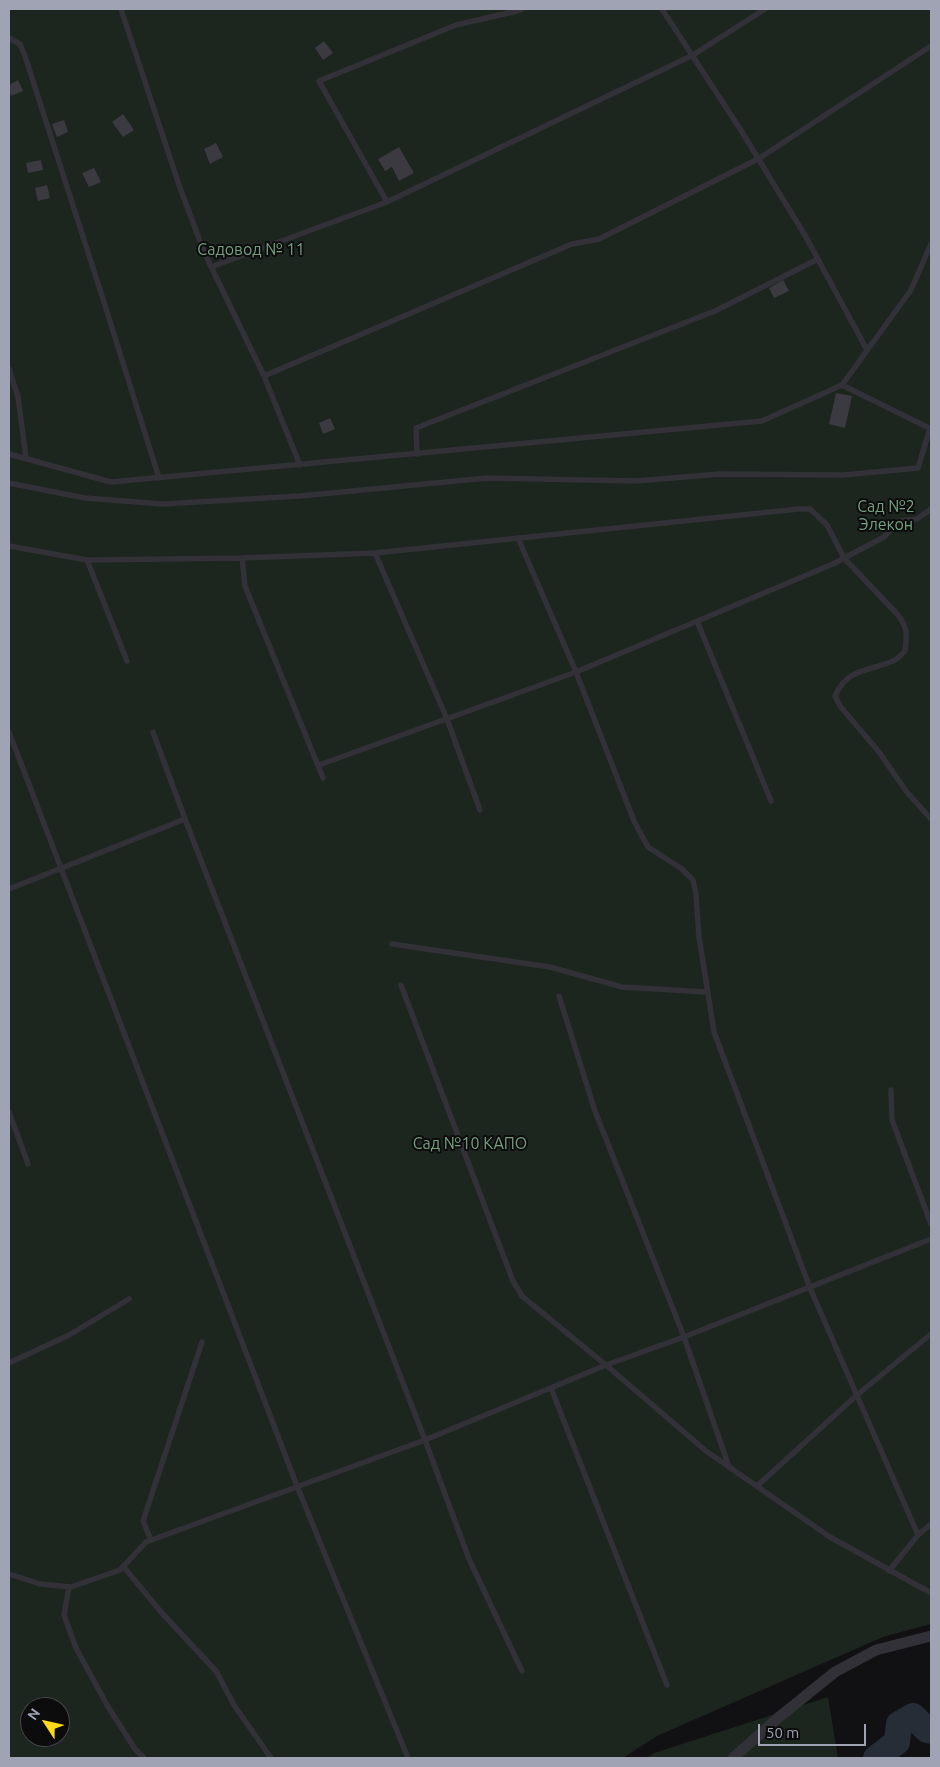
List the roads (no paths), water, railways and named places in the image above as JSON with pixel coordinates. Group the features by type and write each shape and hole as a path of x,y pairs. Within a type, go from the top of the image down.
{"street":[{"path":"733,1758 778,1718 835,1672 876,1650 931,1636"}],"lane":[{"path":"121,9 179,185 204,252 264,376 300,465"},
{"path":"387,202 319,81 456,25 522,9"},
{"path":"662,9 758,159 818,259 867,350"},
{"path":"212,268 387,202 692,55 764,9"},
{"path":"9,38 20,44 159,478"},
{"path":"264,376 572,244 599,239 758,159 931,46"},
{"path":"9,454 111,482 762,421 842,385 911,290 931,244"},
{"path":"417,454 416,428 715,311 818,259"},
{"path":"9,369 18,397 26,458"},
{"path":"9,483 85,498 162,504 300,496 487,478 636,482 720,474 843,475 918,468 930,429 842,385"},
{"path":"9,546 87,560 242,558 375,553 810,509 828,525 844,558 905,624 907,635 905,651 895,661 869,667 847,678 839,686 835,696 840,706 880,752 906,791 931,819"},
{"path":"319,766 576,672 844,558 884,537 900,521 917,519 931,509"},
{"path":"518,538 576,672 634,821 648,847 682,869 693,880 696,894 698,937 714,1032 810,1288 918,1535"},
{"path":"375,553 447,719 480,810"},
{"path":"242,558 245,586 323,778"},
{"path":"87,560 127,661"},
{"path":"697,621 771,801"},
{"path":"9,732 297,1486 408,1758"},
{"path":"153,732 426,1440 469,1559 522,1671"},
{"path":"9,889 185,819"},
{"path":"392,944 550,967 622,987 707,992"},
{"path":"401,985 513,1281 522,1296 706,1451 830,1537 931,1593"},
{"path":"559,996 595,1111 684,1338 729,1467"},
{"path":"891,1090 892,1120 931,1224"},
{"path":"9,1112 28,1164"},
{"path":"9,1574 40,1584 69,1587 120,1570 146,1542 426,1440 606,1365 684,1338 931,1239"},
{"path":"9,1363 69,1335 129,1299"},
{"path":"757,1486 857,1395 931,1334"},
{"path":"151,1540 143,1522 202,1342"},
{"path":"551,1388 667,1685"},
{"path":"889,1571 918,1535 931,1524"},
{"path":"123,1566 161,1612 216,1671 234,1705 271,1758"},
{"path":"69,1587 64,1615 76,1648 107,1705 134,1749 144,1758"}],"waterway":[{"path":"876,1758 897,1742 899,1724 913,1716 927,1730 931,1731"}],"park label":[{"name":"Садовод № 11","path":"251,250"},
{"name":"Сад №2 Элекон","path":"886,516"},
{"name":"Сад №10 КАПО","path":"470,1144"}]}
